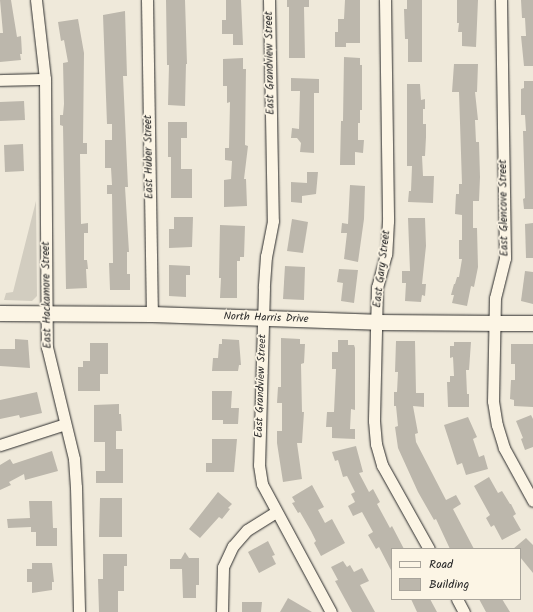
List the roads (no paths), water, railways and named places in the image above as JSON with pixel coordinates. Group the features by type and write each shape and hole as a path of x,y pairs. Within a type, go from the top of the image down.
{"street":[{"name":"East Hackamore Street","path":"36,0 45,79 47,347 74,459 79,612"},
{"name":"East Huber Street","path":"147,0 152,314"},
{"name":"East Grandview Street","path":"268,0 273,221 266,256 259,465 262,484 331,612"},
{"name":"East Gary Street","path":"385,0 388,221 386,254 377,288 374,421 376,444 382,465 428,548"},
{"name":"East Glencove Street","path":"501,0 506,258 495,298 493,323 493,401 497,425 504,448 533,501"},
{"path":"0,80 45,79"},
{"name":"North Harris Drive","path":"0,313 152,314 376,322 533,324"},
{"path":"0,445 65,424"},
{"path":"222,612 223,567 232,546 247,530 276,512"},
{"path":"457,600 464,612"}]}
